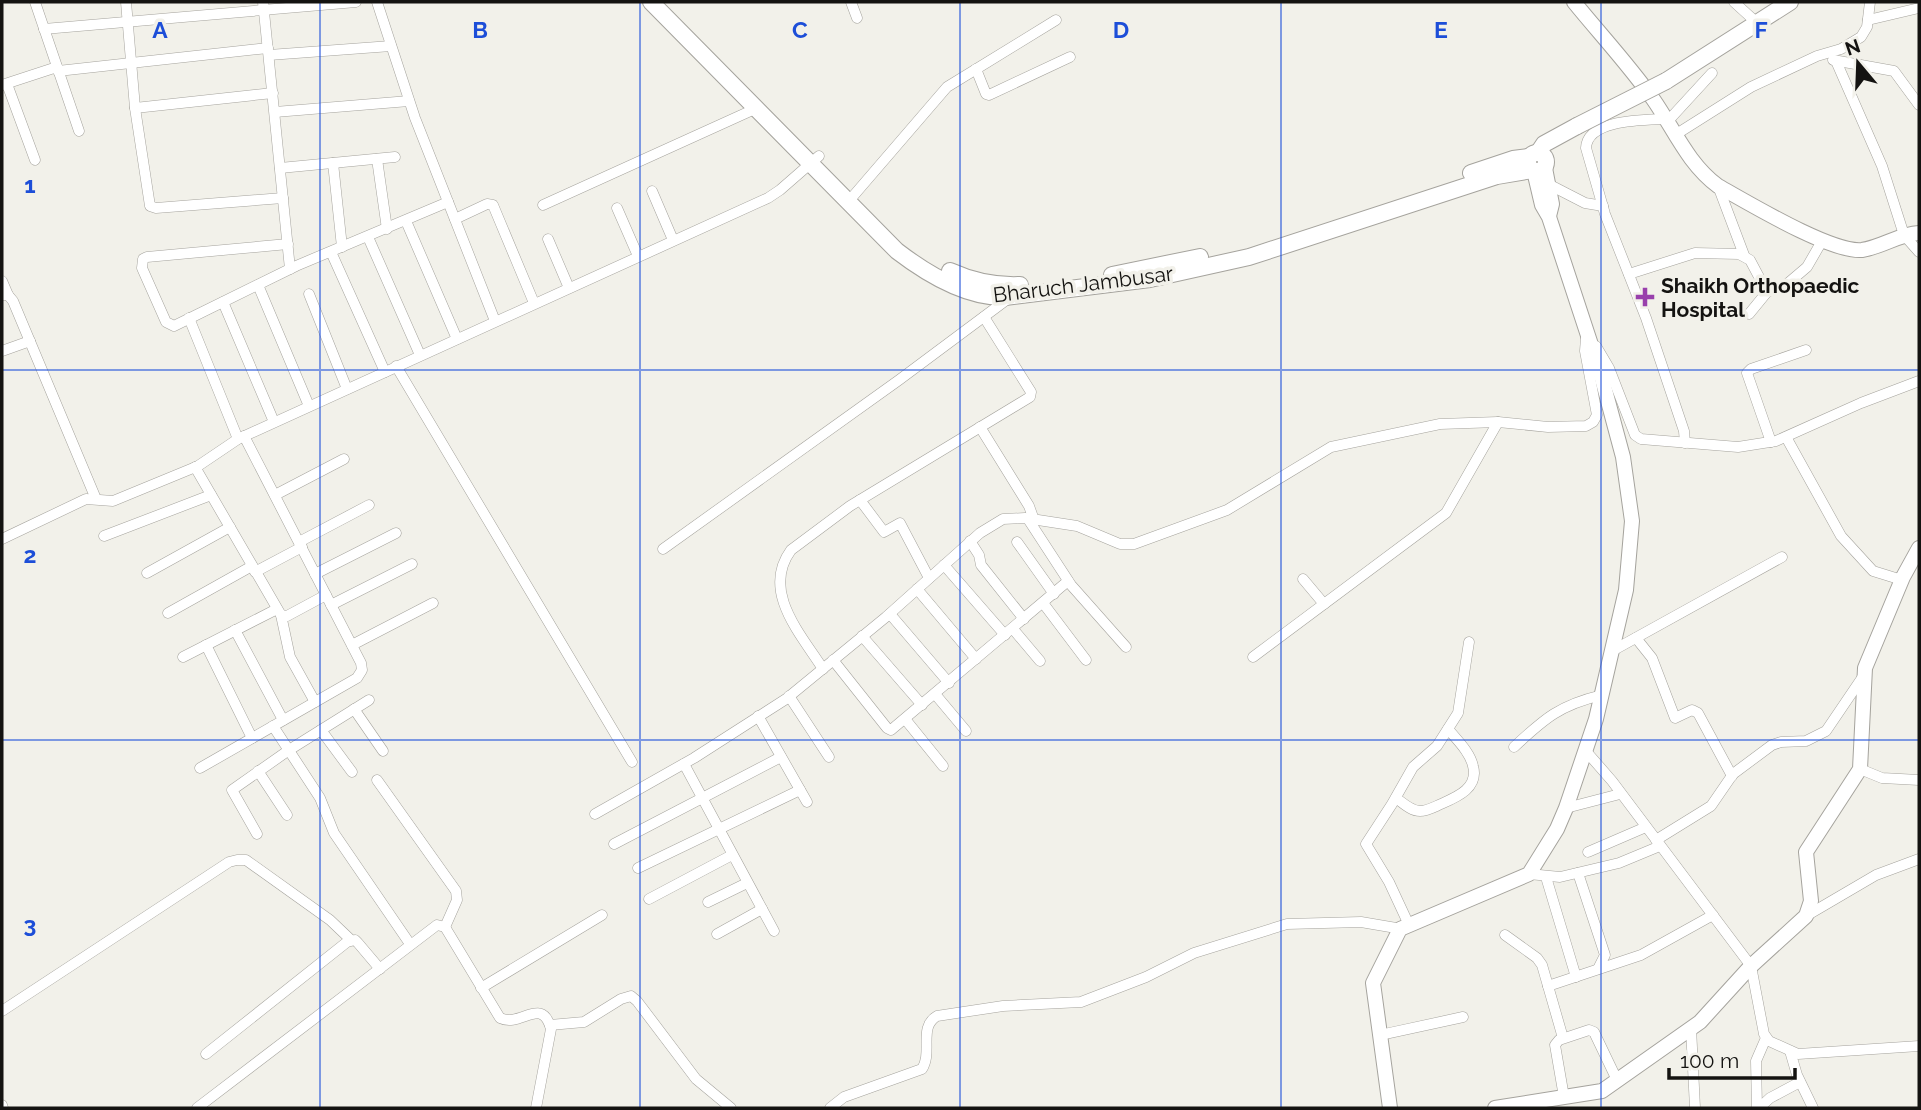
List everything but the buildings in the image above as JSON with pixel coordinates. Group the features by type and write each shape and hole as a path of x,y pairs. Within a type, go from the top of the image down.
{"main road":[{"name":"Bharuch Jambusar","path":"651,2 667,8 851,198 892,234 930,262 994,291 1012,296 1140,281 1248,257 1537,163"},
{"path":"1537,163 1574,128 1666,81 1790,2"},
{"name":"Bharuch Jambusar","path":"667,8 757,108 815,160"},
{"name":"Bharuch Jambusar","path":"994,291 1103,276 1237,250 1513,159 1537,163"}],"street":[{"path":"35,2 79,131"},
{"path":"126,2 135,108 149,202 153,207 283,198"},
{"path":"44,29 264,6 356,2"},
{"path":"377,2 409,101 495,321"},
{"path":"851,2 857,18"},
{"path":"1574,2 1653,99 1694,164 1718,187 1822,241 1859,250 1904,235 1919,233"},
{"path":"1734,2 1756,22"},
{"path":"1675,135 1757,84 1841,49 1864,34 1870,2"},
{"path":"264,6 290,269"},
{"path":"1868,20 1919,8"},
{"path":"851,198 947,87 1056,20"},
{"path":"34,160 4,85 58,69 268,52 391,47"},
{"path":"1829,53 1836,61 1882,166 1904,235 1919,252"},
{"path":"976,69 989,95 1070,57"},
{"path":"1836,61 1851,61 1894,71 1919,105"},
{"path":"1685,443 1684,431 1646,318 1602,206 1586,148 1588,138 1617,122 1666,120 1712,73"},
{"path":"135,108 273,93"},
{"path":"275,112 409,101"},
{"path":"543,205 757,108"},
{"path":"280,168 395,157"},
{"path":"377,159 387,229"},
{"path":"2,539 86,499 113,500 195,467 241,437 774,194 815,160"},
{"path":"333,163 342,247"},
{"path":"1537,163 1548,184 1552,204 1549,217"},
{"path":"1529,874 1557,829 1566,808 1602,695 1626,590 1632,521 1623,457 1587,331 1549,217 1542,205 1537,163"},
{"path":"1548,184 1585,203 1602,206"},
{"path":"1718,187 1744,255 1750,260 1767,292"},
{"path":"652,191 673,240"},
{"path":"288,244 147,257 143,259 142,268 168,325 174,326 290,269 448,202"},
{"path":"455,219 487,204 492,205 534,303"},
{"path":"617,208 638,256"},
{"path":"406,221 457,339"},
{"path":"368,237 420,355"},
{"path":"548,239 569,288"},
{"path":"1749,314 1767,292 1787,284 1803,271 1822,241"},
{"path":"331,252 385,372"},
{"path":"1629,274 1699,252 1744,255"},
{"path":"2,281 5,295 13,301 96,499"},
{"path":"258,285 309,407"},
{"path":"309,294 347,389"},
{"path":"663,549 1012,296"},
{"path":"223,302 274,422"},
{"path":"823,669 782,601 780,569 791,550 860,500 1028,398 1031,394 984,317"},
{"path":"189,318 241,437 275,495 363,666 360,674 200,768"},
{"path":"595,814 684,764 789,696 890,614 984,529 1003,519 1031,519 1077,526 1121,544 1134,544 1227,510 1328,448 1436,424 1586,426 1593,422 1597,415 1585,351 1587,331"},
{"path":"1587,331 1609,368 1636,437 1641,439 1738,447 1771,442 1919,381"},
{"path":"2,351 30,341"},
{"path":"1771,442 1747,373 1751,369 1805,350"},
{"path":"396,366 632,762"},
{"path":"1253,657 1446,513 1496,425"},
{"path":"980,427 1029,506 1031,519 1068,581 1126,647"},
{"path":"1786,436 1841,536 1873,571 1902,580"},
{"path":"275,495 344,459"},
{"path":"195,467 279,612 290,657 314,702"},
{"path":"104,536 211,495"},
{"path":"860,500 884,532 900,523 929,578"},
{"path":"168,613 369,505"},
{"path":"147,573 230,527"},
{"path":"315,574 396,533"},
{"path":"970,541 979,555 981,565 1024,619"},
{"path":"1017,542 1054,594"},
{"path":"1806,916 1811,901 1806,852 1860,769 1865,668 1902,580 1919,548"},
{"path":"1612,652 1782,557"},
{"path":"183,657 279,612 287,616 412,564"},
{"path":"944,565 1040,661"},
{"path":"1303,579 1324,604"},
{"path":"833,660 887,728 893,730 1068,581"},
{"path":"917,589 976,659"},
{"path":"352,645 433,603"},
{"path":"1042,603 1086,660"},
{"path":"890,614 949,682"},
{"path":"235,631 283,720"},
{"path":"862,636 922,705"},
{"path":"1636,638 1652,658 1675,718 1692,710 1698,713 1731,776"},
{"path":"1406,927 1389,882 1366,844 1413,767 1435,748 1461,707 1469,642"},
{"path":"206,645 252,738"},
{"path":"830,1108 844,1097 922,1069 926,1062 927,1028 933,1018 942,1014 1003,1006 1081,1002 1146,977 1194,953 1287,924 1367,922 1406,927 1529,874 1560,877 1619,863 1658,843 1711,806 1731,776 1772,745 1805,741 1826,731 1864,675"},
{"path":"935,694 966,731"},
{"path":"1514,747 1550,714 1602,695"},
{"path":"789,696 829,757"},
{"path":"257,834 231,792 289,750 369,700"},
{"path":"354,709 383,751"},
{"path":"758,716 807,802"},
{"path":"905,719 943,766"},
{"path":"273,726 320,798 334,834 410,944"},
{"path":"1396,798 1412,809 1428,810 1462,794 1471,785 1473,765 1461,744 1448,729"},
{"path":"321,730 352,772"},
{"path":"1585,750 1751,966 1766,1038 1756,1061 1758,1108"},
{"path":"614,844 781,757"},
{"path":"684,764 774,931"},
{"path":"1860,769 1882,778 1919,780"},
{"path":"258,771 287,815"},
{"path":"377,780 456,891 457,900 445,927"},
{"path":"638,868 800,790"},
{"path":"1566,808 1620,794"},
{"path":"1588,852 1646,827"},
{"path":"649,899 732,855"},
{"path":"1495,1108 1602,1091 1700,1022 1751,966 1806,916 1871,877 1919,859"},
{"path":"2,1011 229,862 237,860 246,860 330,920 351,940 358,943 380,969"},
{"path":"1578,873 1605,955 1598,970"},
{"path":"1546,877 1576,977"},
{"path":"708,902 747,883"},
{"path":"717,934 762,909"},
{"path":"481,988 602,915"},
{"path":"1548,986 1641,955 1713,915"},
{"path":"197,1108 380,969 432,926 445,927"},
{"path":"445,927 497,1014 505,1021 544,1014 550,1025 536,1108"},
{"path":"1390,1108 1373,983 1406,927"},
{"path":"1505,936 1540,961 1563,1038"},
{"path":"206,1054 351,940"},
{"path":"550,1025 584,1021 631,996 696,1079 730,1108"},
{"path":"1380,1035 1463,1017"},
{"path":"1691,1028 1695,1108"},
{"path":"1564,1097 1555,1045 1556,1041 1563,1038 1589,1030 1594,1032 1617,1080"},
{"path":"1766,1038 1801,1054 1919,1046"},
{"path":"1790,1051 1800,1082 1813,1108"},
{"path":"1758,1108 1770,1098 1800,1082"}],"place":[{"name":"Shaikh Orthopaedic Hospital","path":"1645,297"}]}
